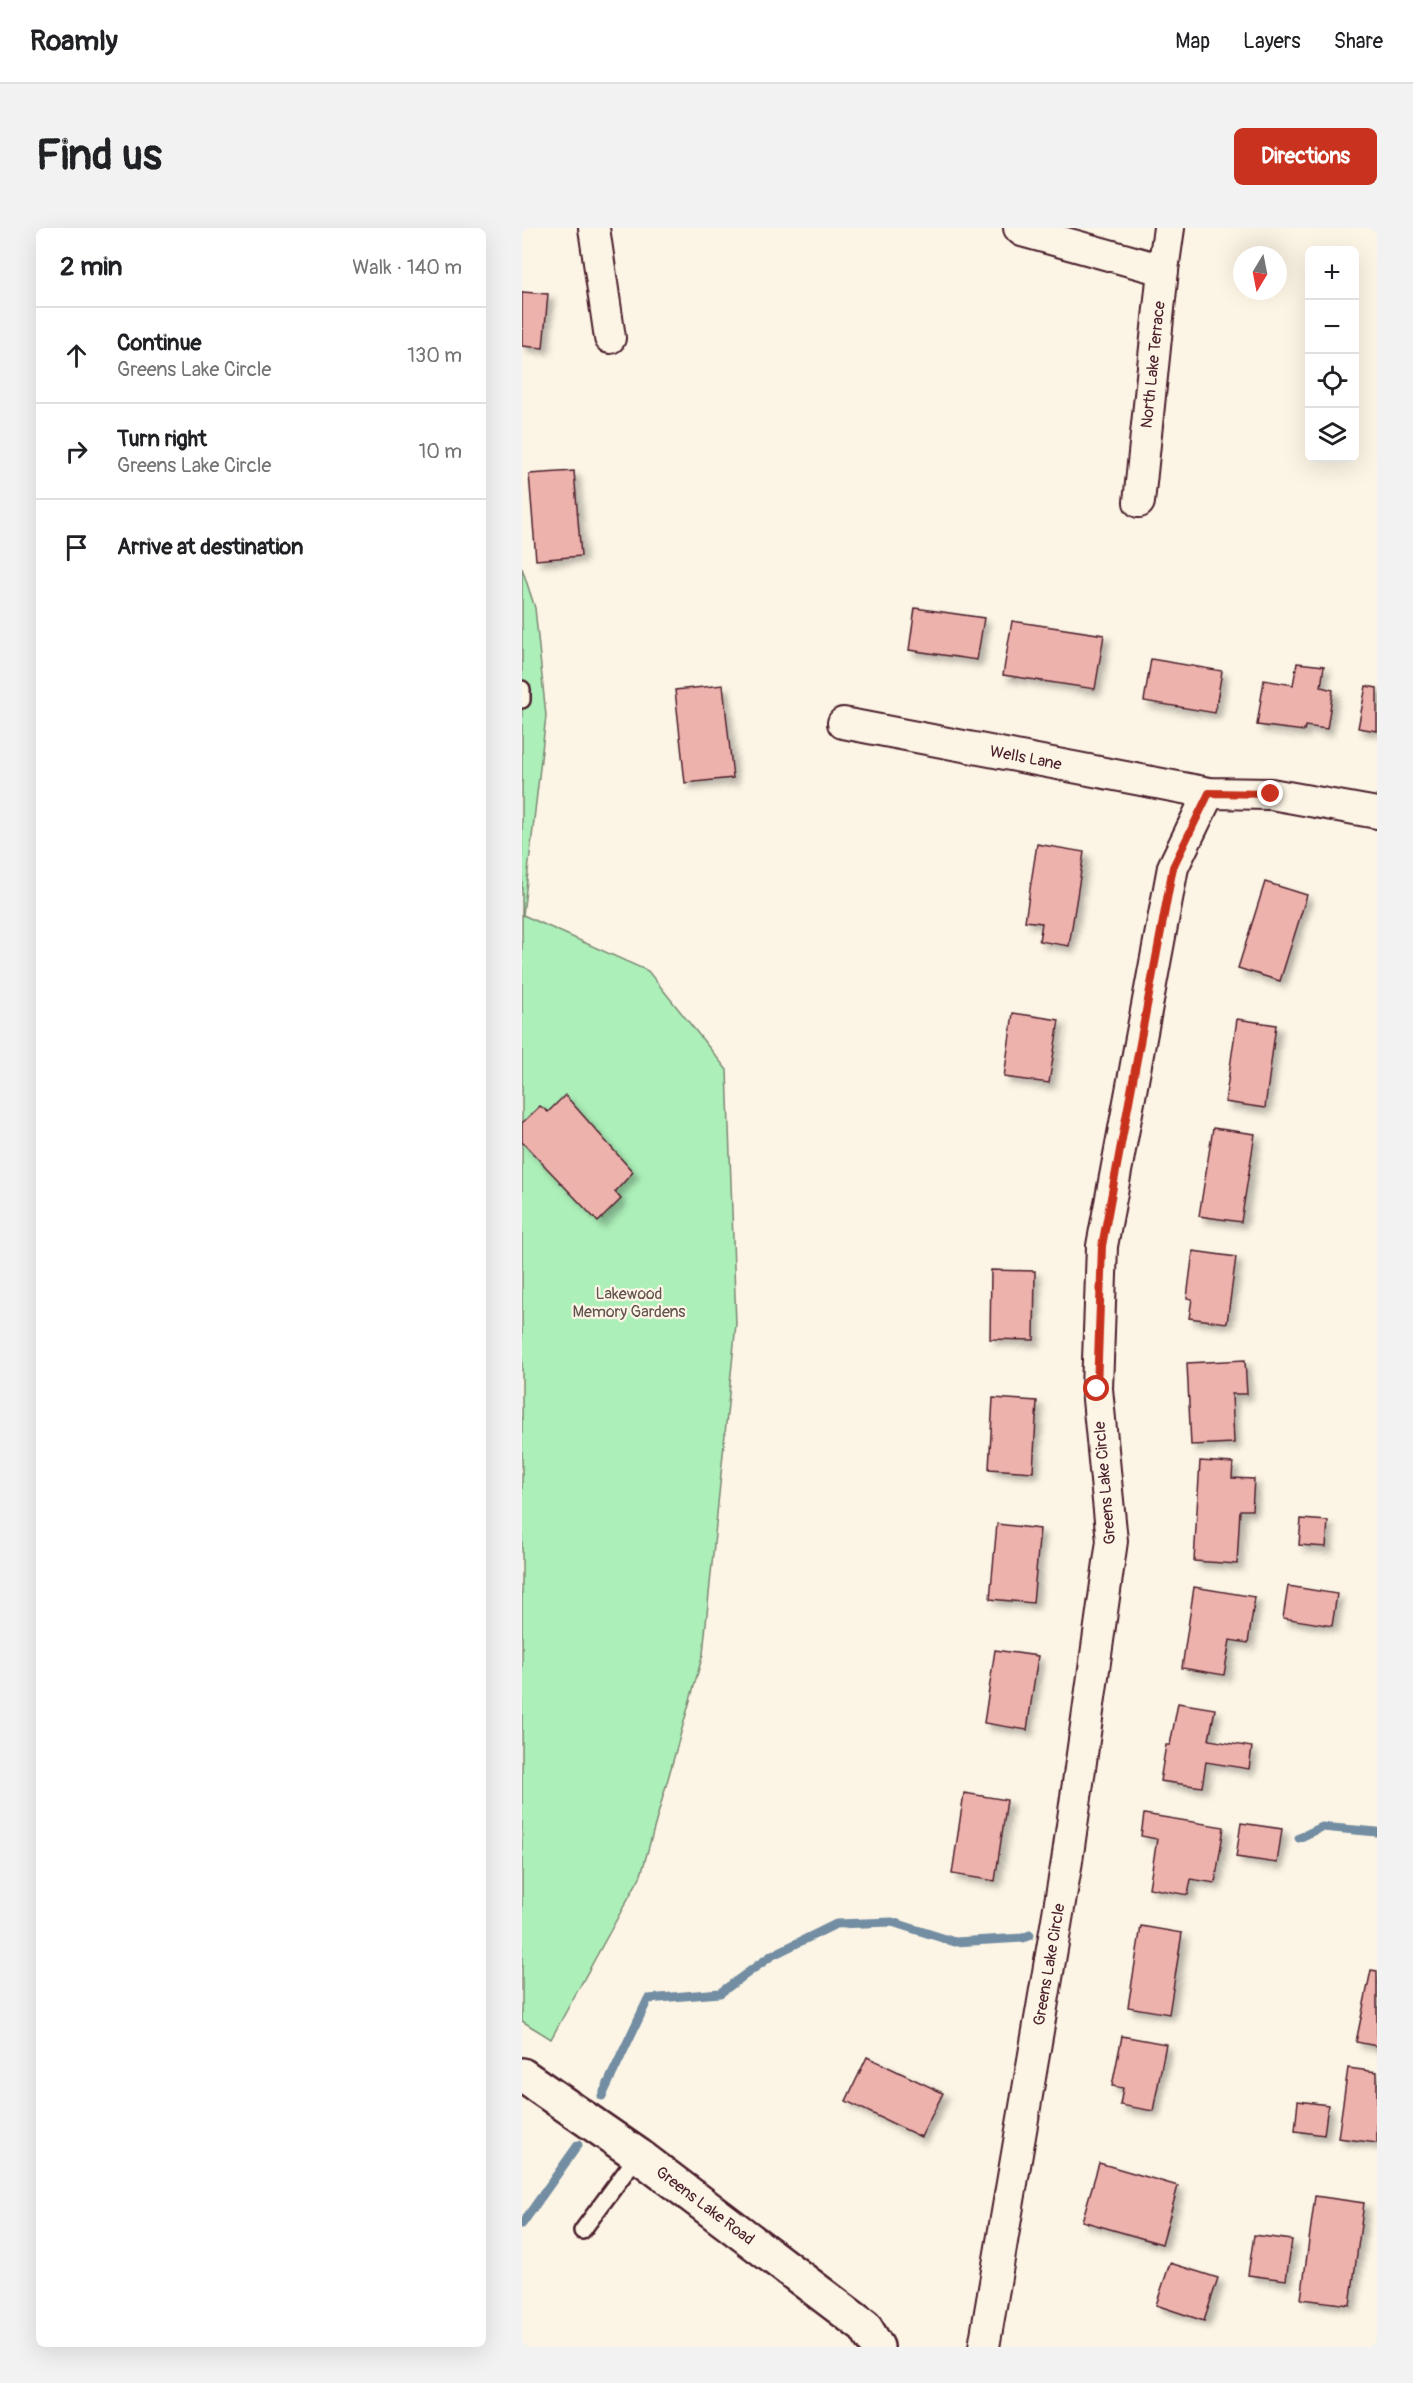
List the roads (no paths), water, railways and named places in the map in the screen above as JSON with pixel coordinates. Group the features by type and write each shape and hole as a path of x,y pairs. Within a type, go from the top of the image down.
{"street":[{"path":"594,228 610,338"},
{"path":"1019,228 1022,231 1162,270"},
{"name":"North Lake Terrace","path":"1139,502 1162,270 1169,228"},
{"name":"Wells Lane","path":"843,723 1209,793"},
{"path":"1209,793 1271,794 1377,813"},
{"name":"Greens Lake Circle","path":"984,2347 1067,1862 1112,1540 1097,1389 1102,1246 1173,867 1209,793"},
{"name":"Greens Lake Road","path":"522,2075 638,2155 865,2327 877,2347"}],"lane":[{"path":"522,689 522,700"},
{"path":"582,2231 638,2155"}],"waterway":[{"path":"1299,1838 1322,1827 1377,1832"},
{"path":"602,2096 648,1999 720,1993 771,1956 836,1924 892,1922 955,1942 1023,1938 1030,1935"},
{"path":"522,2224 578,2145"}],"park label":[{"name":"Lakewood Memory Gardens","path":"629,1303"}]}
